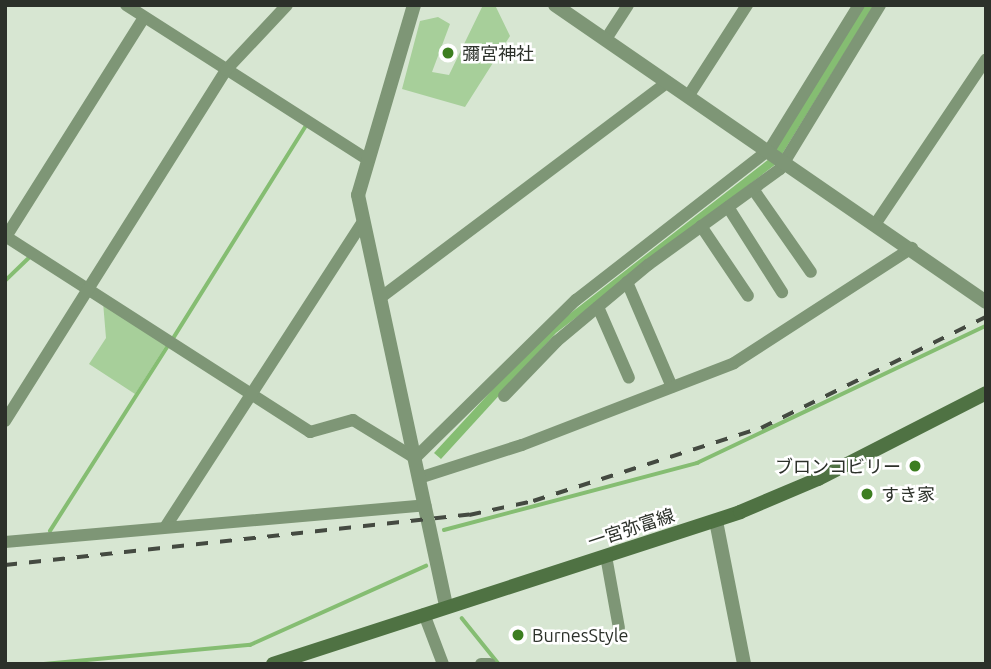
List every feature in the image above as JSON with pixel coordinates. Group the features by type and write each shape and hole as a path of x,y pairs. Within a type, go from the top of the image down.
{"main road":[{"name":"一宮弥富線","path":"273,664 716,521 818,479 986,393"}],"street":[{"path":"126,5 143,19 364,158"},
{"path":"5,421 226,70 287,5"},
{"path":"414,5 364,158 358,195 446,606"},
{"path":"555,5 778,154 986,302"},
{"path":"606,39 628,5"},
{"path":"689,95 747,5"},
{"path":"504,385 576,300 778,154 859,5"},
{"path":"415,458 628,282 753,189 880,5"},
{"path":"143,19 6,236 310,432 353,420 415,458"},
{"path":"876,223 986,59"},
{"path":"380,298 668,82"},
{"path":"753,189 811,272"},
{"path":"727,207 782,292"},
{"path":"166,526 363,221"},
{"path":"701,226 748,296"},
{"path":"419,478 734,363 881,274 912,248"},
{"path":"628,282 672,387"},
{"path":"598,307 629,378"},
{"path":"5,542 166,526 203,528 425,505"},
{"path":"716,521 744,664"},
{"path":"606,556 619,628"},
{"path":"424,614 443,664"},
{"path":"481,664 490,664"}],"shaded area":[{"path":"483,5 495,5 510,36 465,107 402,89 420,21 438,17 450,24 432,72 449,75"},
{"path":"864,5 874,5 776,164 556,333 441,459 434,453 545,333 769,159"},
{"path":"103,302 168,342 135,394 89,364 106,338"}],"waterway":[{"path":"174,337 306,126"},
{"path":"5,281 30,257"},
{"path":"444,530 697,463 986,326"},
{"path":"50,531 168,346"},
{"path":"44,664 250,645 426,566"},
{"path":"462,618 499,664"}],"railway":[{"path":"5,565 469,515 533,501 761,428 986,317"}],"place":[{"name":"彌宮神社","path":"448,53"},
{"name":"ブロンコビリー","path":"915,466"},
{"name":"すき家","path":"867,494"},
{"name":"BurnesStyle","path":"518,635"}]}
